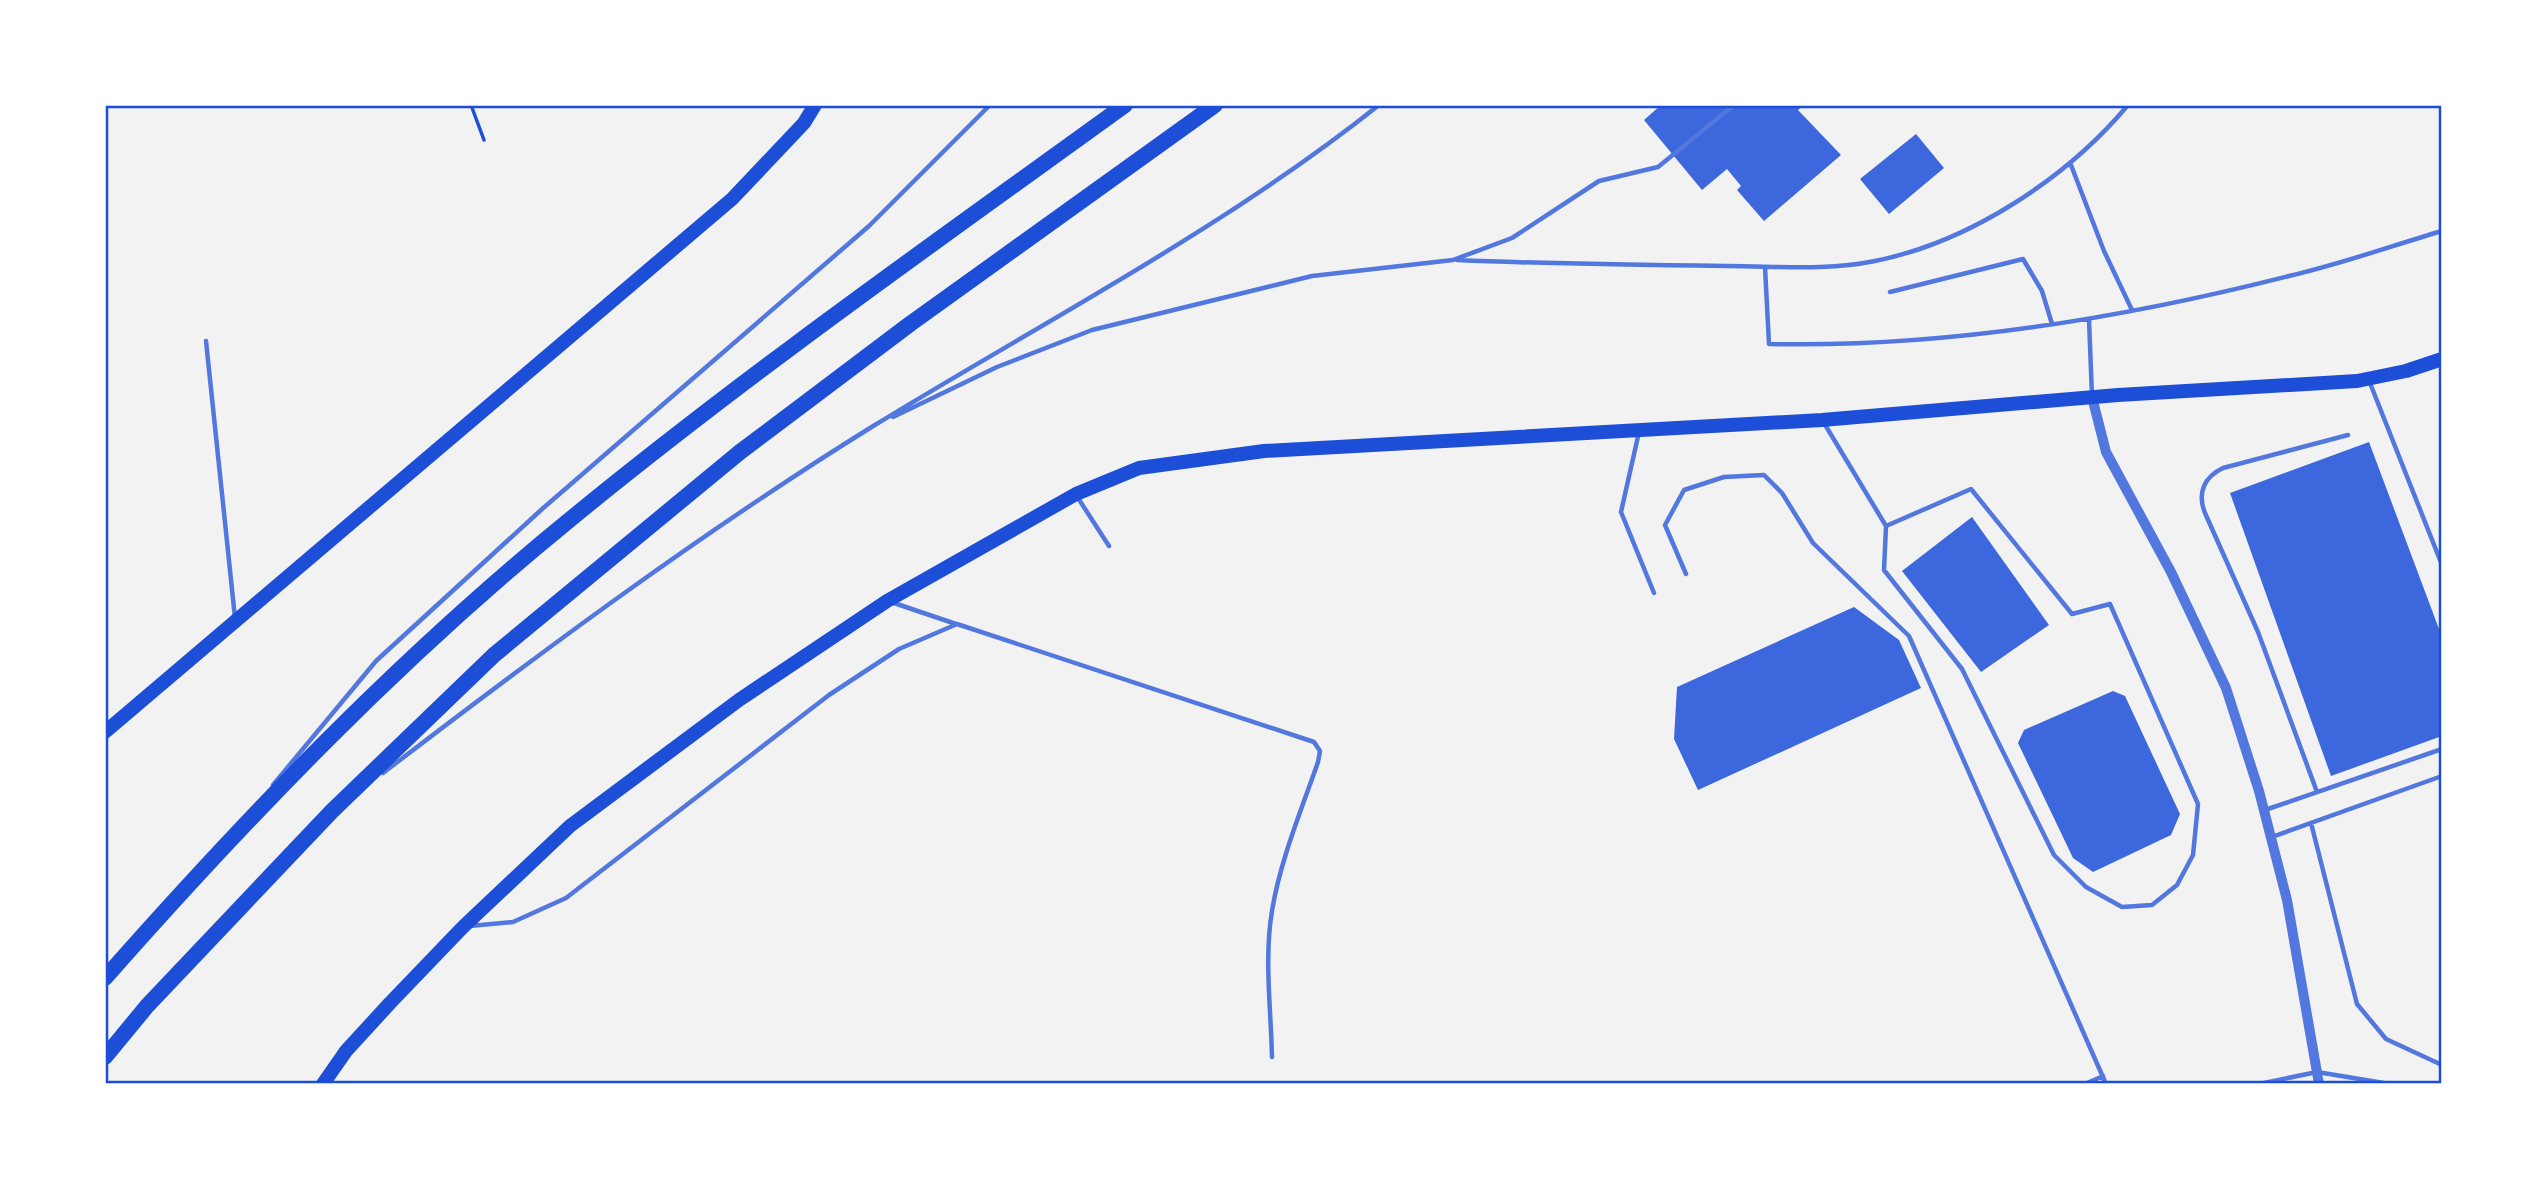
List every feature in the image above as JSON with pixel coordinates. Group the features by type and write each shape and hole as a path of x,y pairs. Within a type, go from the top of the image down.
{"highway":[{"path":"105,978 219,849 413,657 566,522 841,312 1125,105"},
{"path":"105,1057 147,1006 332,811 494,655 740,452 910,324 1215,105"}],"main road":[{"path":"105,732 732,199 804,123 815,105"},
{"path":"323,1084 346,1051 463,927 569,826 739,700 887,601 1076,494 1139,468 1264,451 1822,420 2092,397 2368,379 2442,359"}],"street":[{"path":"2092,397 2106,452 2171,572 2226,688 2264,810 2287,900 2319,1084"}],"lane":[{"path":"219,849 376,661 541,510 869,226 990,105"},
{"path":"332,811 584,621 717,528 867,430 1172,247 1319,153 1379,105"},
{"path":"1452,260 1512,238 1600,181 1658,167 1734,105"},
{"path":"867,430 996,367 1092,330 1312,276 1452,260 1794,269 1876,261 1961,231 2016,203 2071,165 2128,105"},
{"path":"2071,165 2104,251 2132,310"},
{"path":"1765,267 1769,344 1818,345 1941,338 2089,320 2290,276 2442,231"},
{"path":"1890,292 2023,259 2042,291 2052,324"},
{"path":"2089,320 2092,397"},
{"path":"206,341 235,619"},
{"path":"2368,379 2442,565"},
{"path":"1822,420 1886,526 1884,570 1962,669 2054,855 2086,887 2122,907 2152,905 2177,885 2193,855 2198,804 2110,604 2072,614 1971,489 1886,526"},
{"path":"1639,431 1621,512 1654,593"},
{"path":"2317,792 2258,632 2204,513 2201,494 2208,477 2223,468 2348,435"},
{"path":"1686,575 1665,525 1684,490 1724,477 1764,475 1782,494 1813,543 1909,636 2106,1084"},
{"path":"1076,494 1110,546"},
{"path":"887,601 1314,742 1320,751 1318,762 1285,858 1272,911 1269,943 1272,1057"},
{"path":"463,927 513,922 566,898 829,695 899,649 957,624"},
{"path":"2264,810 2442,749"},
{"path":"2271,837 2442,776"},
{"path":"2311,823 2357,1004 2386,1039 2442,1065"},
{"path":"2259,1084 2317,1072 2390,1084"},
{"path":"2085,1084 2103,1076"}],"path":[{"path":"471,105 484,140"}],"building":[{"path":"1661,105 1804,105 1798,110 1841,155 1764,221 1737,190 1741,186 1727,169 1702,190 1644,120"},
{"path":"1916,134 1944,168 1889,214 1860,179"},
{"path":"2369,442 2442,637 2442,736 2331,776 2230,493"},
{"path":"1972,517 2049,625 1981,672 1902,571"},
{"path":"1854,607 1899,640 1921,688 1698,790 1674,739 1677,687"},
{"path":"2113,691 2125,696 2180,814 2171,835 2093,872 2073,858 2018,743 2024,730"}]}
